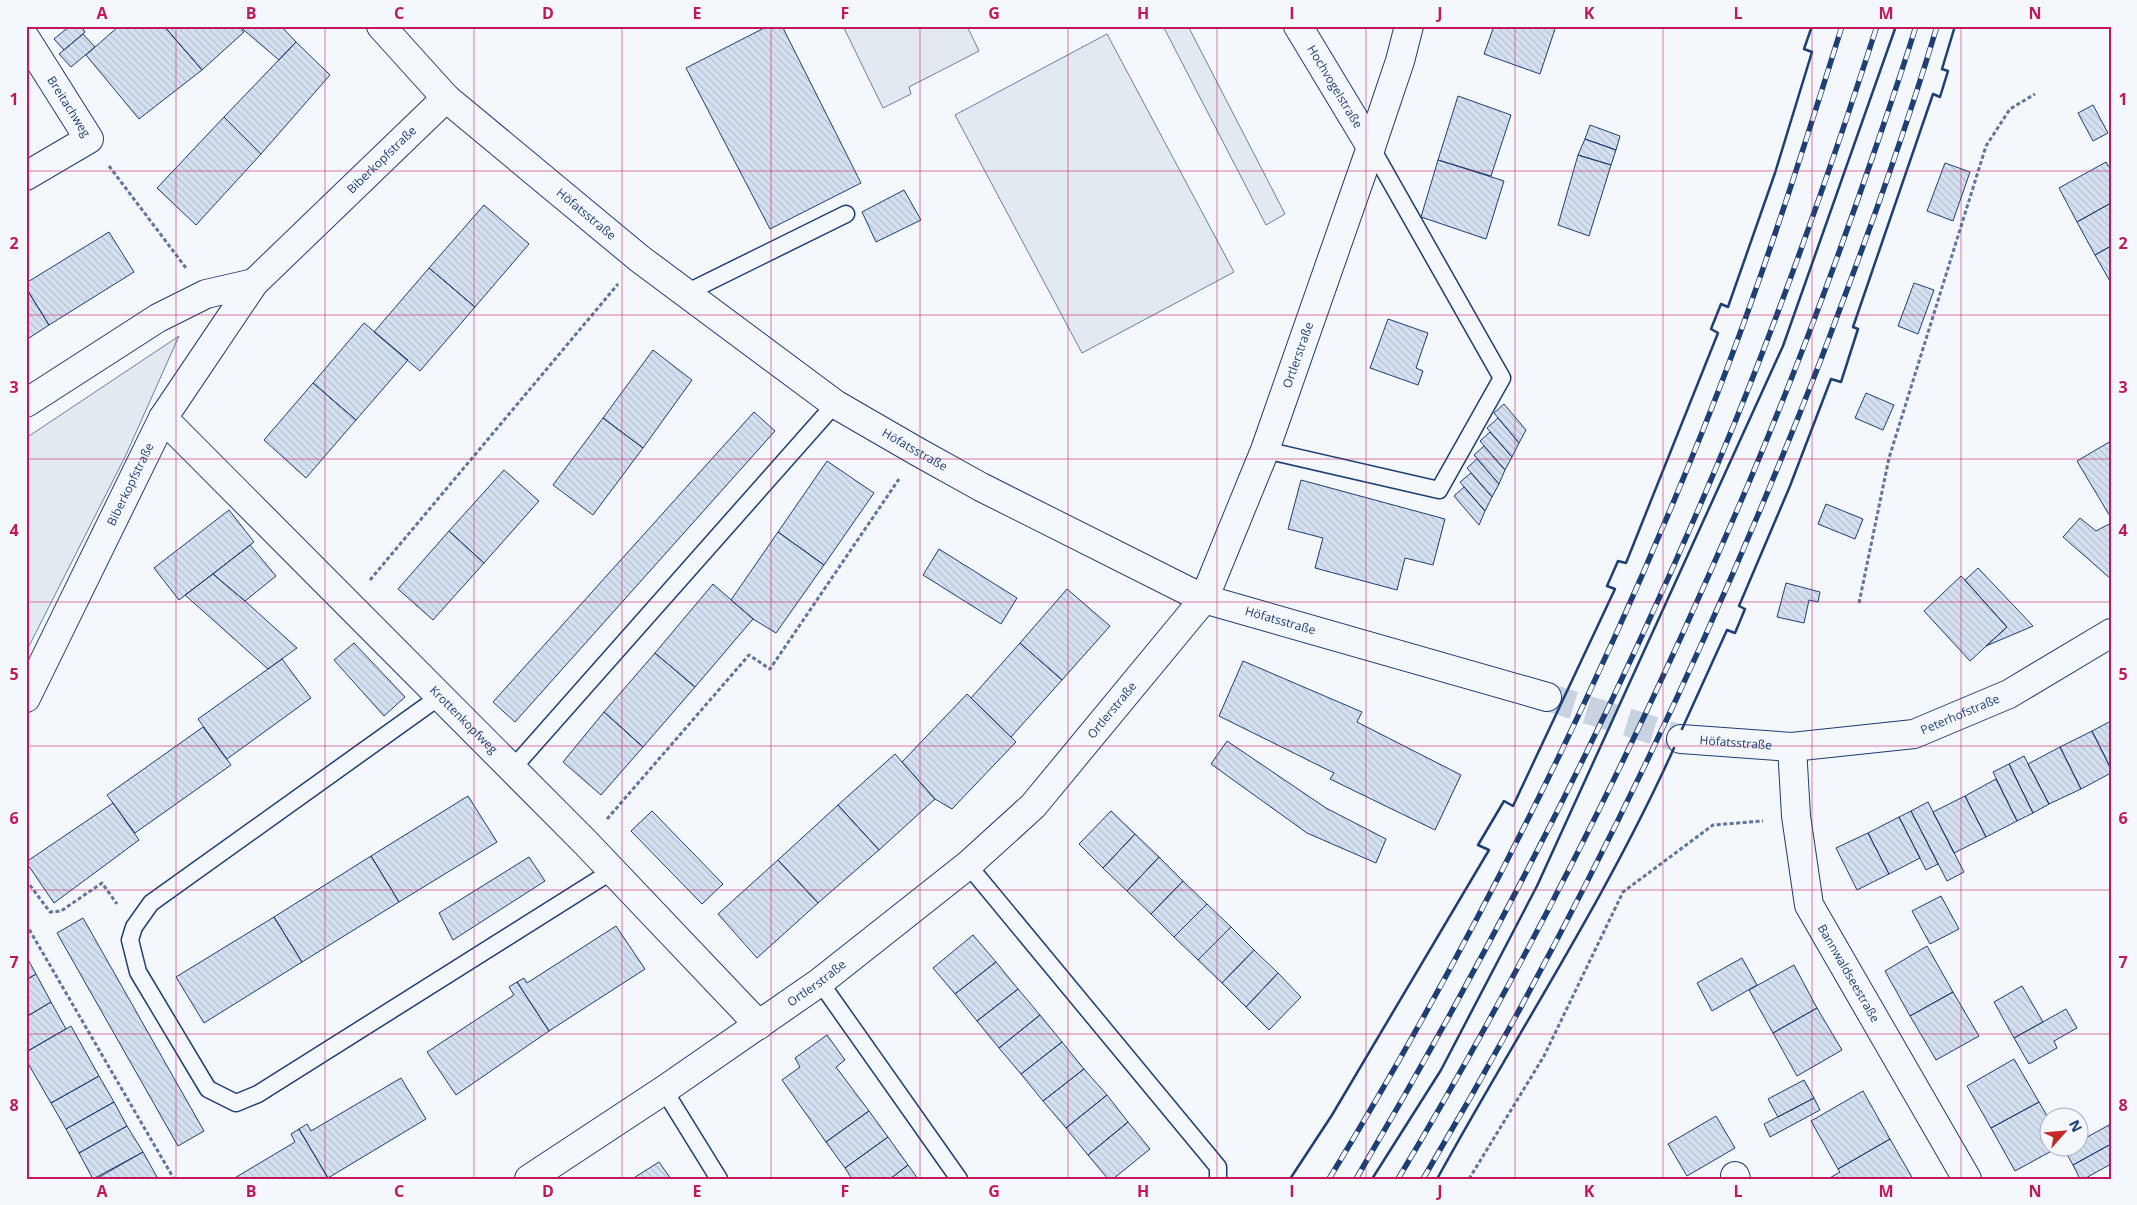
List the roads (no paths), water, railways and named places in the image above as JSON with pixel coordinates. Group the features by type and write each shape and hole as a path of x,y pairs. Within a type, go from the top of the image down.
{"street":[{"name":"Höfatsstraße","path":"381,26 446,98 640,259 835,404 918,452 981,487 1204,599 1547,697"},
{"name":"Hochvogelstraße","path":"1298,26 1371,147"},
{"name":"Ortlerstraße","path":"529,1179 664,1090 820,982 968,865 1033,806 1204,599 1265,450 1371,147 1400,61 1409,26"},
{"name":"Breitachweg","path":"26,39 89,139 26,176"},
{"name":"Biberkopfstraße","path":"26,698 163,418 254,283 446,98"},
{"path":"26,403 158,318 206,294 254,283"},
{"name":"Krottenkopfweg","path":"163,418 586,843 759,1025"},
{"name":"Peterhofstraße","path":"1792,747 1914,734 2009,694 2111,633"},
{"name":"Höfatsstraße","path":"1681,739 1792,747"},
{"name":"Bannwaldseestraße","path":"1792,747 1796,816 1809,905 1967,1179"}],"lane":[{"path":"1265,450 1440,490 1502,378 1371,147"},
{"path":"686,293 846,214"},
{"path":"512,769 835,404"},
{"path":"439,696 151,903 134,927 130,940 138,972 208,1090 236,1103 258,1094 612,871"},
{"path":"968,865 1218,1167 1218,1179"},
{"path":"820,982 959,1179"},
{"path":"664,1090 719,1179"}],"tunnel":[{"path":"1547,697 1681,739"}],"railway":[{"path":"1329,1179 1434,999 1483,907 1576,721 1619,627 1701,435 1740,334 1793,181 1842,26"},
{"path":"1356,1179 1461,995 1511,901 1606,712 1651,616 1694,520 1774,324 1877,26"},
{"path":"1398,1179 1495,1009 1586,836 1671,659 1711,570 1750,480 1833,270 1916,26"},
{"path":"1423,1179 1535,981 1588,880 1687,676 1778,468 1820,362 1867,237 1937,26"}]}
